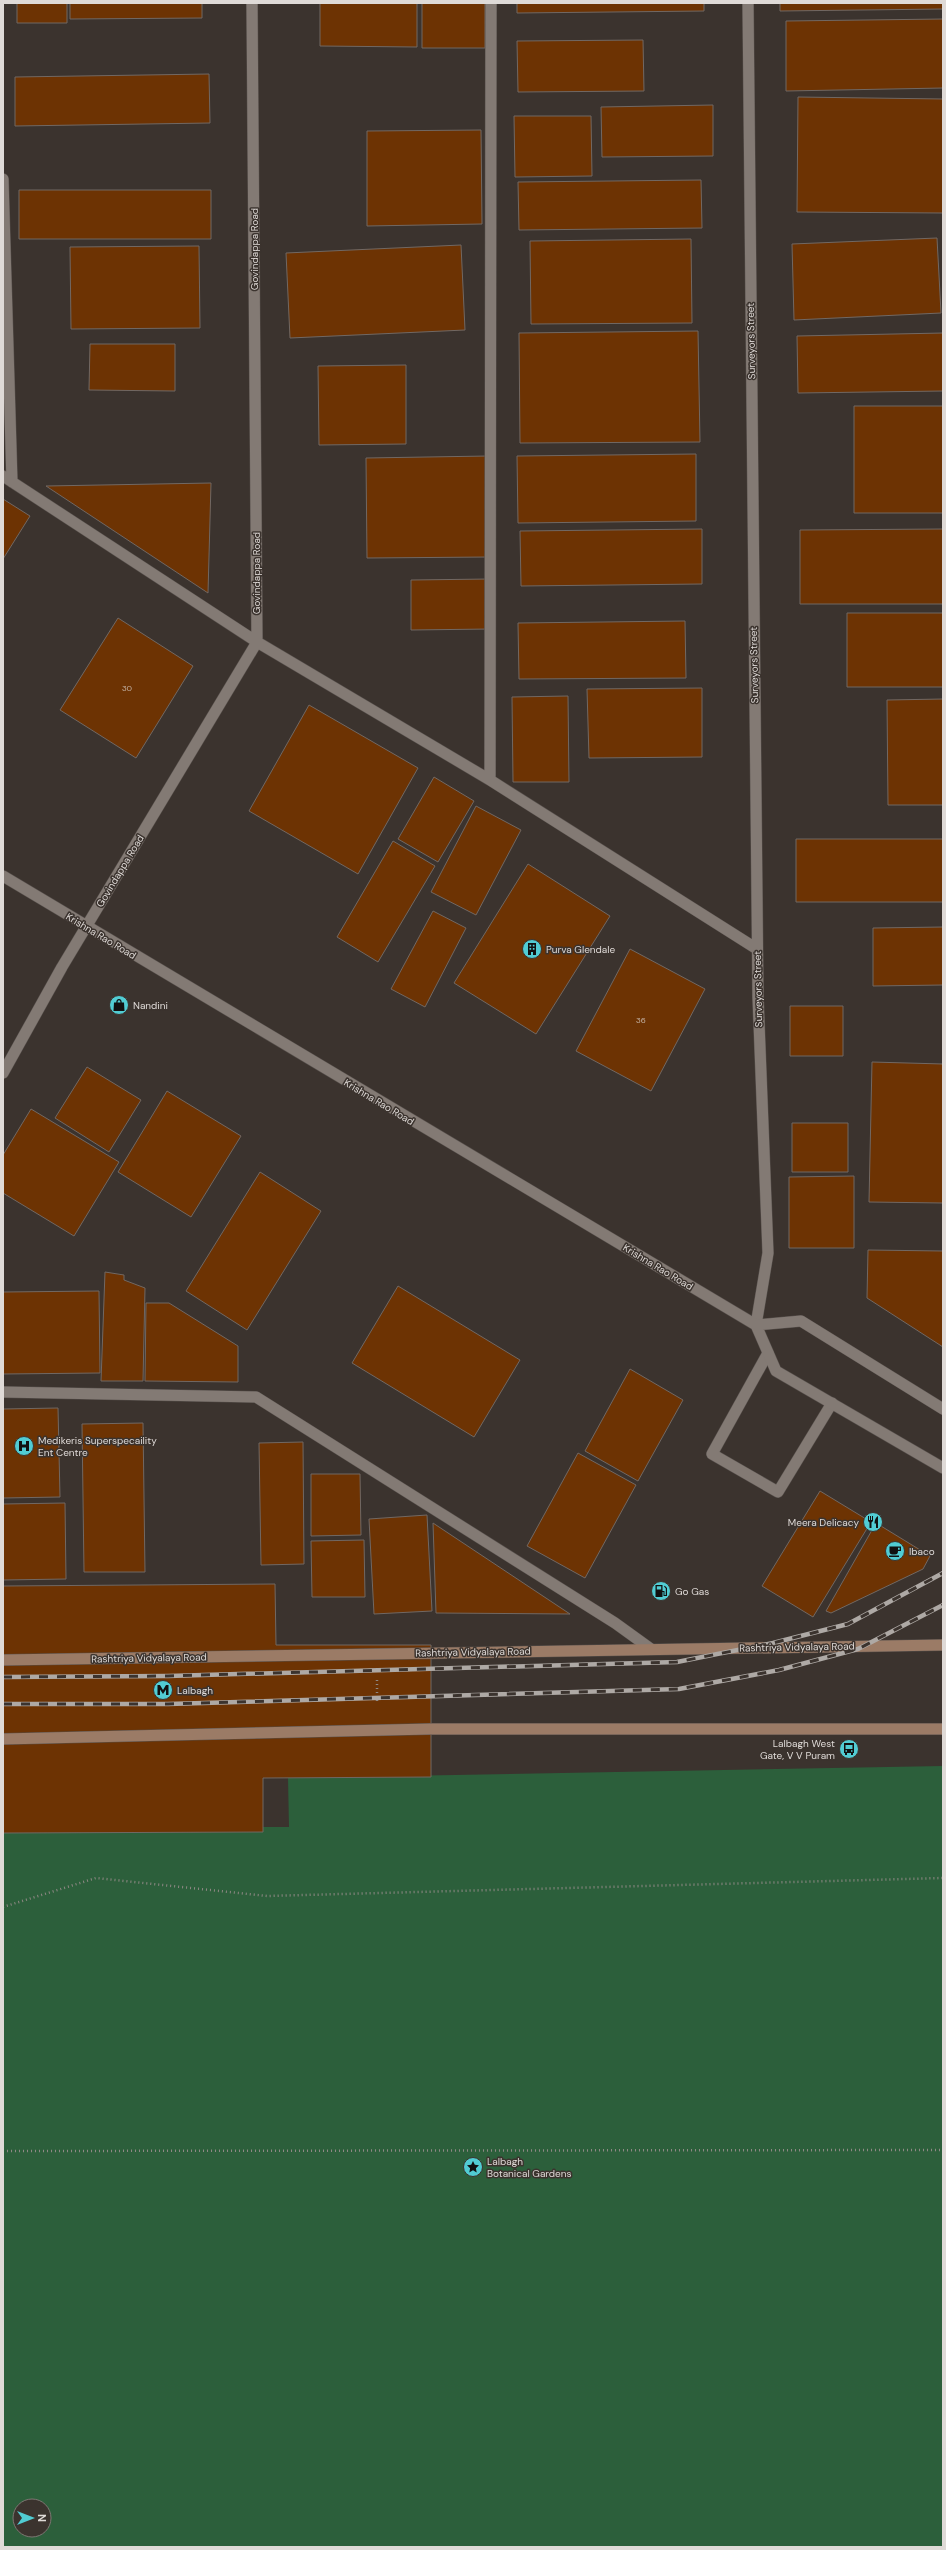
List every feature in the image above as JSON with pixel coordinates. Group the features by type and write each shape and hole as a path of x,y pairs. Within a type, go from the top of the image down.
{"main road":[{"name":"Rashtriya Vidyalaya Road","path":"3,1660 943,1645"},
{"path":"3,1739 430,1729 943,1729"}],"street":[{"name":"Govindappa Road","path":"3,1073 86,928 257,642 252,3"},
{"path":"490,780 491,3"},
{"name":"Surveyors Street","path":"748,3 757,949 768,1254 756,1325"},
{"path":"3,179 8,479 257,642 490,780 757,949"},
{"name":"Krishna Rao Road","path":"3,876 86,928 756,1325"},
{"path":"943,1409 802,1321 756,1325 776,1371 943,1468"},
{"path":"768,1353 712,1454 778,1492 832,1403"},
{"path":"3,1392 256,1397 615,1623 651,1649"}],"path":[{"path":"376,1672 377,1707"},
{"path":"3,1907 96,1878 267,1896 943,1878"},
{"path":"3,2152 943,2150"}],"green space":[{"name":"Lalbagh Botanical Gardens","path":"943,1766 943,2547 3,2547 3,1827 289,1827 288,1778"}],"building":[{"path":"17,3 67,3 67,23 17,23"},
{"path":"70,3 202,3 202,18 70,19"},
{"path":"320,3 417,3 417,47 320,46"},
{"path":"422,3 485,3 485,48 422,48"},
{"path":"517,3 704,3 704,11 517,13"},
{"path":"780,3 943,3 943,9 780,11"},
{"path":"943,19 943,88 786,91 786,21"},
{"path":"643,40 644,91 518,92 517,41"},
{"path":"209,74 210,123 15,126 15,77"},
{"path":"798,97 943,99 943,213 797,212"},
{"path":"713,105 713,156 602,157 601,107"},
{"path":"514,116 591,116 592,176 515,177"},
{"path":"481,130 482,224 367,226 367,131"},
{"path":"701,180 702,228 519,230 518,182"},
{"path":"19,190 211,190 211,239 19,239"},
{"path":"937,238 941,313 794,320 792,244"},
{"path":"691,239 692,323 531,324 530,241"},
{"path":"461,245 465,330 290,338 286,253"},
{"path":"199,246 200,328 71,329 70,247"},
{"path":"698,331 700,442 520,443 519,333"},
{"path":"943,333 943,391 798,393 797,336"},
{"path":"90,344 175,344 175,391 89,390"},
{"path":"406,365 406,444 319,445 318,366"},
{"path":"854,406 943,406 943,513 854,513"},
{"path":"696,454 696,521 518,523 517,456"},
{"path":"488,456 489,557 367,558 366,458"},
{"path":"211,483 208,593 46,486"},
{"path":"3,499 30,516 3,559"},
{"path":"702,529 702,584 521,586 520,531"},
{"path":"943,529 943,604 800,604 800,530"},
{"path":"489,579 490,629 411,630 411,580"},
{"path":"847,613 943,613 943,687 847,687"},
{"path":"118,618 193,666 136,758 60,710"},
{"path":"685,621 686,678 519,679 518,623"},
{"path":"702,688 702,757 589,758 587,689"},
{"path":"568,696 569,782 513,782 512,697"},
{"path":"943,699 943,805 888,805 887,700"},
{"path":"309,705 418,768 358,874 249,811"},
{"path":"434,777 474,801 438,862 398,839"},
{"path":"476,806 521,830 476,915 431,892"},
{"path":"796,839 943,839 943,902 796,902"},
{"path":"393,841 435,866 378,962 337,937"},
{"name":"Purva Glendale","path":"528,864 610,916 536,1034 454,983"},
{"path":"433,911 466,928 425,1007 391,989"},
{"path":"943,927 943,985 873,986 873,928"},
{"path":"630,949 705,989 651,1091 576,1051"},
{"path":"790,1006 843,1006 843,1056 790,1056"},
{"path":"872,1062 943,1064 943,1203 869,1202"},
{"path":"87,1067 141,1100 109,1152 55,1118"},
{"path":"167,1091 241,1136 191,1217 118,1172"},
{"path":"31,1109 119,1162 74,1236 3,1193 3,1155"},
{"path":"792,1123 848,1123 848,1172 792,1172"},
{"path":"260,1172 321,1211 247,1330 186,1291"},
{"path":"854,1176 854,1248 789,1248 789,1177"},
{"path":"868,1250 943,1251 943,1347 867,1298"},
{"path":"105,1272 124,1275 124,1280 145,1288 143,1381 101,1381"},
{"path":"398,1286 520,1360 474,1437 352,1363"},
{"path":"99,1291 100,1373 3,1374 3,1292"},
{"path":"146,1303 169,1303 238,1346 238,1382 145,1381"},
{"path":"630,1369 683,1400 638,1481 585,1451"},
{"path":"58,1408 60,1497 3,1498 3,1409"},
{"path":"143,1423 145,1572 84,1572 82,1424"},
{"path":"303,1442 304,1564 261,1565 259,1443"},
{"path":"578,1453 636,1485 585,1578 527,1546"},
{"path":"311,1474 360,1474 361,1535 311,1536"},
{"path":"820,1491 871,1522 813,1617 762,1586"},
{"path":"65,1503 66,1579 3,1580 3,1504"},
{"path":"427,1515 432,1611 374,1614 369,1519"},
{"path":"433,1523 570,1614 436,1613"},
{"path":"876,1523 930,1556 923,1569 831,1613 826,1611"},
{"path":"364,1540 365,1597 312,1597 311,1541"},
{"path":"275,1584 276,1645 431,1645 431,1777 263,1778 263,1832 3,1833 3,1586"}],"railway":[{"path":"3,1677 168,1676 677,1662 773,1643 848,1624 943,1573"},
{"path":"3,1704 168,1704 679,1689 779,1670 858,1649 943,1605"}],"place":[{"name":"Purva Glendale","path":"532,949"},
{"name":"Nandini","path":"119,1005"},
{"name":"Medikeris Superspecaility Ent Centre","path":"24,1446"},
{"name":"Meera Delicacy","path":"873,1522"},
{"name":"Ibaco","path":"895,1551"},
{"name":"Go Gas","path":"661,1591"},
{"name":"Lalbagh","path":"163,1690"},
{"name":"Lalbagh West Gate, V V Puram","path":"849,1749"},
{"name":"Lalbagh Botanical Gardens","path":"473,2167"}]}
